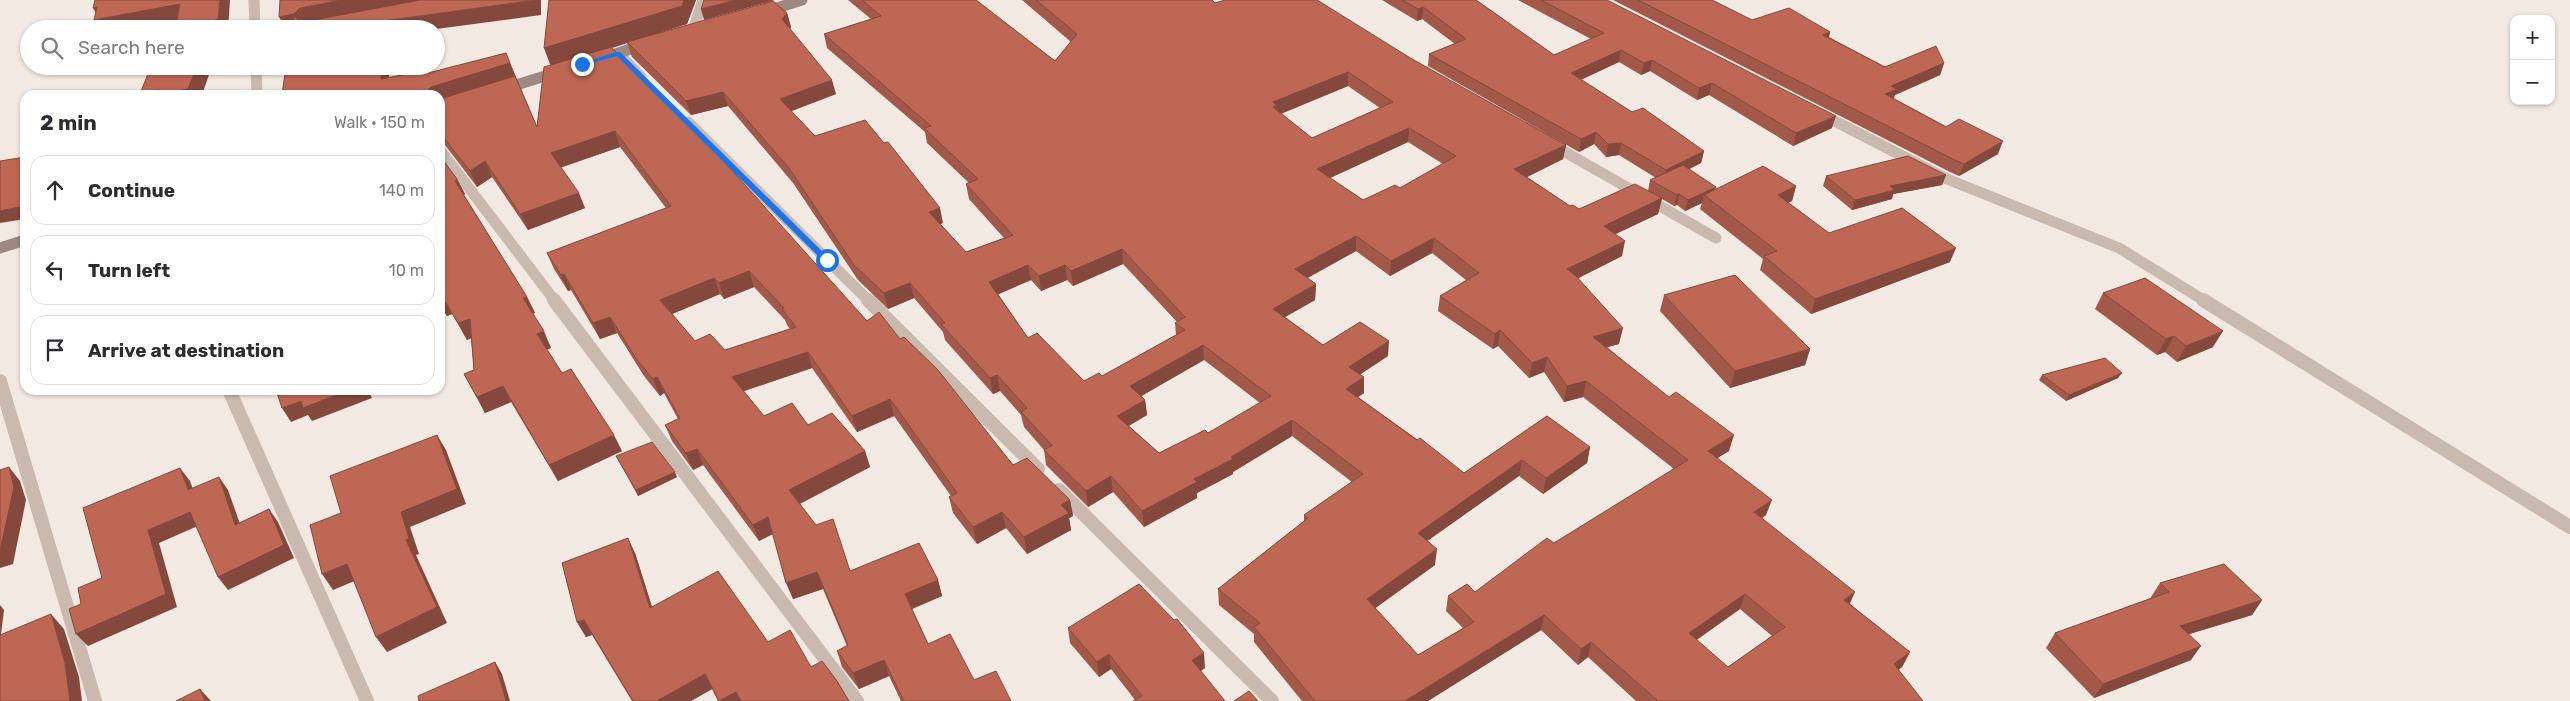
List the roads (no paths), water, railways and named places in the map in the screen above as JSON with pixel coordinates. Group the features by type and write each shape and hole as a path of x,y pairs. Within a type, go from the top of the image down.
{"main road":[{"path":"750,15 802,0"},
{"path":"590,62 655,42"},
{"path":"496,91 571,68"},
{"path":"0,248 20,242"}],"street":[{"path":"254,0 255,20"},
{"path":"693,30 703,0"},
{"path":"618,53 653,88"},
{"path":"256,75 257,90"},
{"path":"1808,107 1947,179 2119,248 2570,527"},
{"path":"681,116 1272,701"},
{"path":"1544,140 1716,238"},
{"path":"445,157 857,701"},
{"path":"0,381 95,701"},
{"path":"231,395 367,701"}]}
